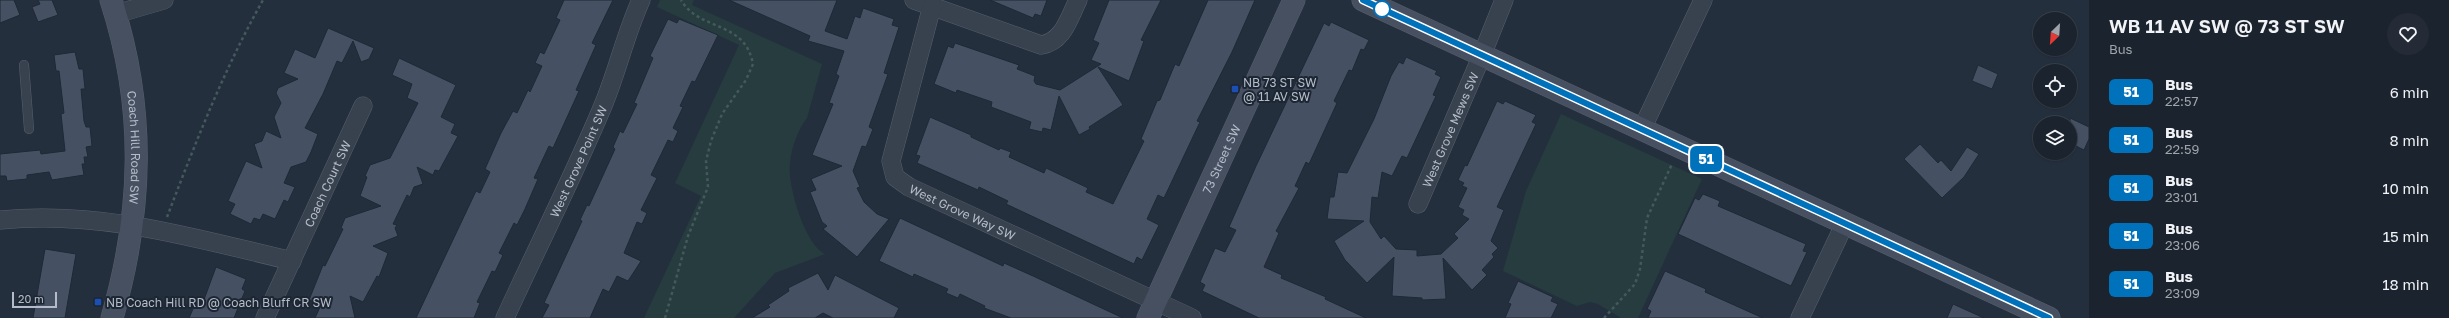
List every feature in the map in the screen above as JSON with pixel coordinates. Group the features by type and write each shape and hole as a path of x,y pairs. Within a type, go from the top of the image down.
{"street":[{"path":"113,7 164,0"},
{"name":"West Grove Point SW","path":"505,318 602,108 620,60 633,18 641,0"},
{"path":"914,0 1041,45 1050,44 1058,38 1078,0"},
{"name":"73 Street SW","path":"1152,309 1294,0"},
{"path":"1363,0 1845,223 2037,315"},
{"name":"West Grove Mews SW","path":"1418,204 1504,0"},
{"path":"1642,129 1703,0"},
{"name":"West Grove Way SW","path":"932,6 891,161 895,177 909,187 1152,309 1192,318"},
{"name":"Coach Hill Road SW","path":"112,318 124,276 133,224 138,155 135,110 127,58 113,7"},
{"name":"Coach Court SW","path":"265,318 363,106"},
{"path":"0,220 64,217 133,224 292,261"},
{"path":"1800,318 1845,223"}],"lane":[{"path":"24,65 29,130"}],"path":[{"path":"161,230 201,131 249,25 263,0"},
{"path":"665,318 688,236 708,188 706,161 711,141 722,114 746,80 753,64 747,44 741,38 702,19 688,9 681,0"},
{"path":"1604,318 1634,284 1640,269 1647,218 1681,147"}],"green space":[{"path":"660,0 694,0 692,5 822,64 807,118 798,133 793,146 790,173 794,199 804,227 818,248 825,254 775,273 734,318 644,318 701,196 675,183 739,45 657,7"},
{"path":"1561,114 1702,179 1638,318 1621,318 1598,304 1590,302 1577,306 1503,271 1526,191"}],"building":[{"path":"0,0 14,0 20,15 0,23"},
{"path":"38,0 52,0 58,15 38,22 32,7 40,4"},
{"path":"564,0 613,0 592,43 596,45 576,90 579,91 553,148 549,146 534,178 538,179 525,209 517,225 514,223 499,253 503,255 495,272 492,271 477,302 480,303 474,318 416,318 476,191 480,193 490,172 485,169 501,133 513,111 517,113 528,90 530,92 542,66 535,63 540,52 544,54 560,20 556,18"},
{"path":"729,0 837,0 825,31 847,39 855,16 860,18 863,8 894,19 892,25 899,27 884,73 888,74 869,127 873,129 866,147 862,146 853,171 860,187 857,188 864,202 877,214 889,219 857,257 823,229 827,226 822,222 810,192 816,190 811,179 842,166 812,155 833,104 829,103 839,76 836,74 844,51 808,41 810,36"},
{"path":"990,0 1047,0 1041,16 1035,14 1033,18"},
{"path":"1109,0 1161,0 1141,40 1144,41 1129,81 1098,67 1123,105 1089,127 1090,129 1079,135 1059,96 1051,130 1043,128 1042,132 1029,129 1031,122 991,107 992,102 957,90 956,93 934,84 948,46 953,48 955,43 1019,65 1017,69 1035,76 1034,81 1036,84 1060,90 1101,64 1091,60 1099,43 1093,40"},
{"path":"1208,0 1255,0 1232,52 1197,121 1200,122 1164,198 1158,195 1147,219 1159,225 1142,260 1137,257 1134,264 1006,204 1008,201 979,187 978,190 917,163 920,156 916,155 930,117 971,135 971,137 999,150 1000,148 1011,152 1009,157 1044,173 1046,168 1088,188 1086,192 1113,204 1144,141 1141,139 1157,101 1160,100 1175,64 1179,66"},
{"path":"668,19 677,23 679,19 718,35 695,82 692,81 680,106 683,107 673,128 678,131 673,142 668,140 651,175 657,178 641,210 647,213 642,224 637,222 624,253 641,261 628,281 617,276 609,292 603,289 590,318 542,318 549,305 544,303 582,221 580,220 587,205 589,206 615,149 613,147 620,131 623,133 637,104 634,103 653,58 650,56"},
{"path":"1331,22 1369,40 1364,50 1361,49 1352,71 1349,70 1334,101 1337,103 1309,164 1306,162 1295,186 1299,188 1276,231 1279,233 1264,267 1282,275 1281,278 1326,297 1325,299 1366,318 1259,318 1202,291 1205,285 1200,282 1215,248 1225,252 1236,230 1229,227 1256,166 1324,23 1329,26"},
{"path":"328,28 374,48 369,59 361,62 353,41 342,63 337,61 323,94 305,128 318,134 311,152 306,162 291,167 284,183 295,187 288,202 284,200 275,219 263,214 260,220 254,218 251,224 230,214 235,204 228,201 246,161 262,168 254,144 262,141 266,131 281,138 274,117 281,103 276,93 278,88 298,79 284,73 295,49 315,58"},
{"path":"75,52 79,69 83,69 85,89 81,89 84,121 86,127 90,127 92,146 86,147 88,157 84,157 85,164 82,164 84,175 52,180 49,172 27,175 27,179 7,181 6,176 0,176 0,154 40,150 41,154 65,151 61,114 64,113 59,71 56,71 54,55"},
{"path":"1406,57 1437,71 1435,74 1441,77 1433,95 1436,96 1407,158 1402,156 1392,176 1382,172 1378,198 1372,197 1370,222 1381,239 1384,236 1396,249 1417,250 1417,256 1441,254 1458,238 1454,234 1469,219 1462,215 1464,210 1458,207 1467,188 1462,186 1464,183 1458,180 1465,165 1467,166 1497,101 1503,104 1505,101 1536,115 1532,122 1536,124 1497,207 1504,210 1491,241 1498,248 1492,254 1494,257 1482,270 1487,275 1472,290 1443,258 1446,299 1422,300 1422,298 1392,296 1394,257 1367,283 1345,260 1334,241 1364,221 1327,219 1330,197 1334,197 1338,172 1347,173 1374,119 1391,76 1399,62 1403,64"},
{"path":"399,58 456,85 441,117 455,124 451,133 458,136 439,171 435,170 433,175 417,167 423,184 414,187 410,197 407,195 393,224 397,225 395,228 398,236 373,246 388,253 379,277 377,276 363,302 350,296 355,318 315,318 321,305 309,300 323,265 325,266 343,229 341,228 345,218 381,206 360,196 367,177 365,176 370,165 390,158 418,103 407,98 412,84 392,75"},
{"path":"1978,65 1998,74 1992,89 1972,81"},
{"path":"2077,121 2089,127 2089,139 2084,150 2077,146"},
{"path":"1920,144 1938,163 1941,160 1951,171 1967,147 1979,154 1964,177 1942,198 1904,159"},
{"path":"1703,194 1720,201 1718,206 1806,244 1803,251 1807,252 1791,286 1678,234 1695,198 1699,200"},
{"path":"900,218 1003,266 1004,263 1123,318 1011,318 984,308 985,306 960,294 958,298 946,293 948,289 914,274 913,277 879,261"},
{"path":"45,249 76,254 65,318 33,318"},
{"path":"216,267 246,279 242,289 245,291 234,318 189,318 196,302 202,305"},
{"path":"1665,271 1706,289 1705,292 1763,318 1648,318 1651,311 1647,309"},
{"path":"818,273 828,290 835,275 899,308 894,318 833,318 823,313 815,318 752,318 770,307 768,305 789,291 788,288"},
{"path":"1518,281 1553,297 1551,301 1558,304 1551,318 1505,318 1511,304 1508,303"},
{"path":"1953,304 1984,318 1947,318"}],"bus line":[{"name":"51","path":"1363,0 2049,318"}],"place":[{"name":"NB 73 ST SW @ 11 AV SW","path":"1235,89"},
{"name":"NB Coach Hill RD @ Coach Bluff CR SW","path":"98,302"}]}
